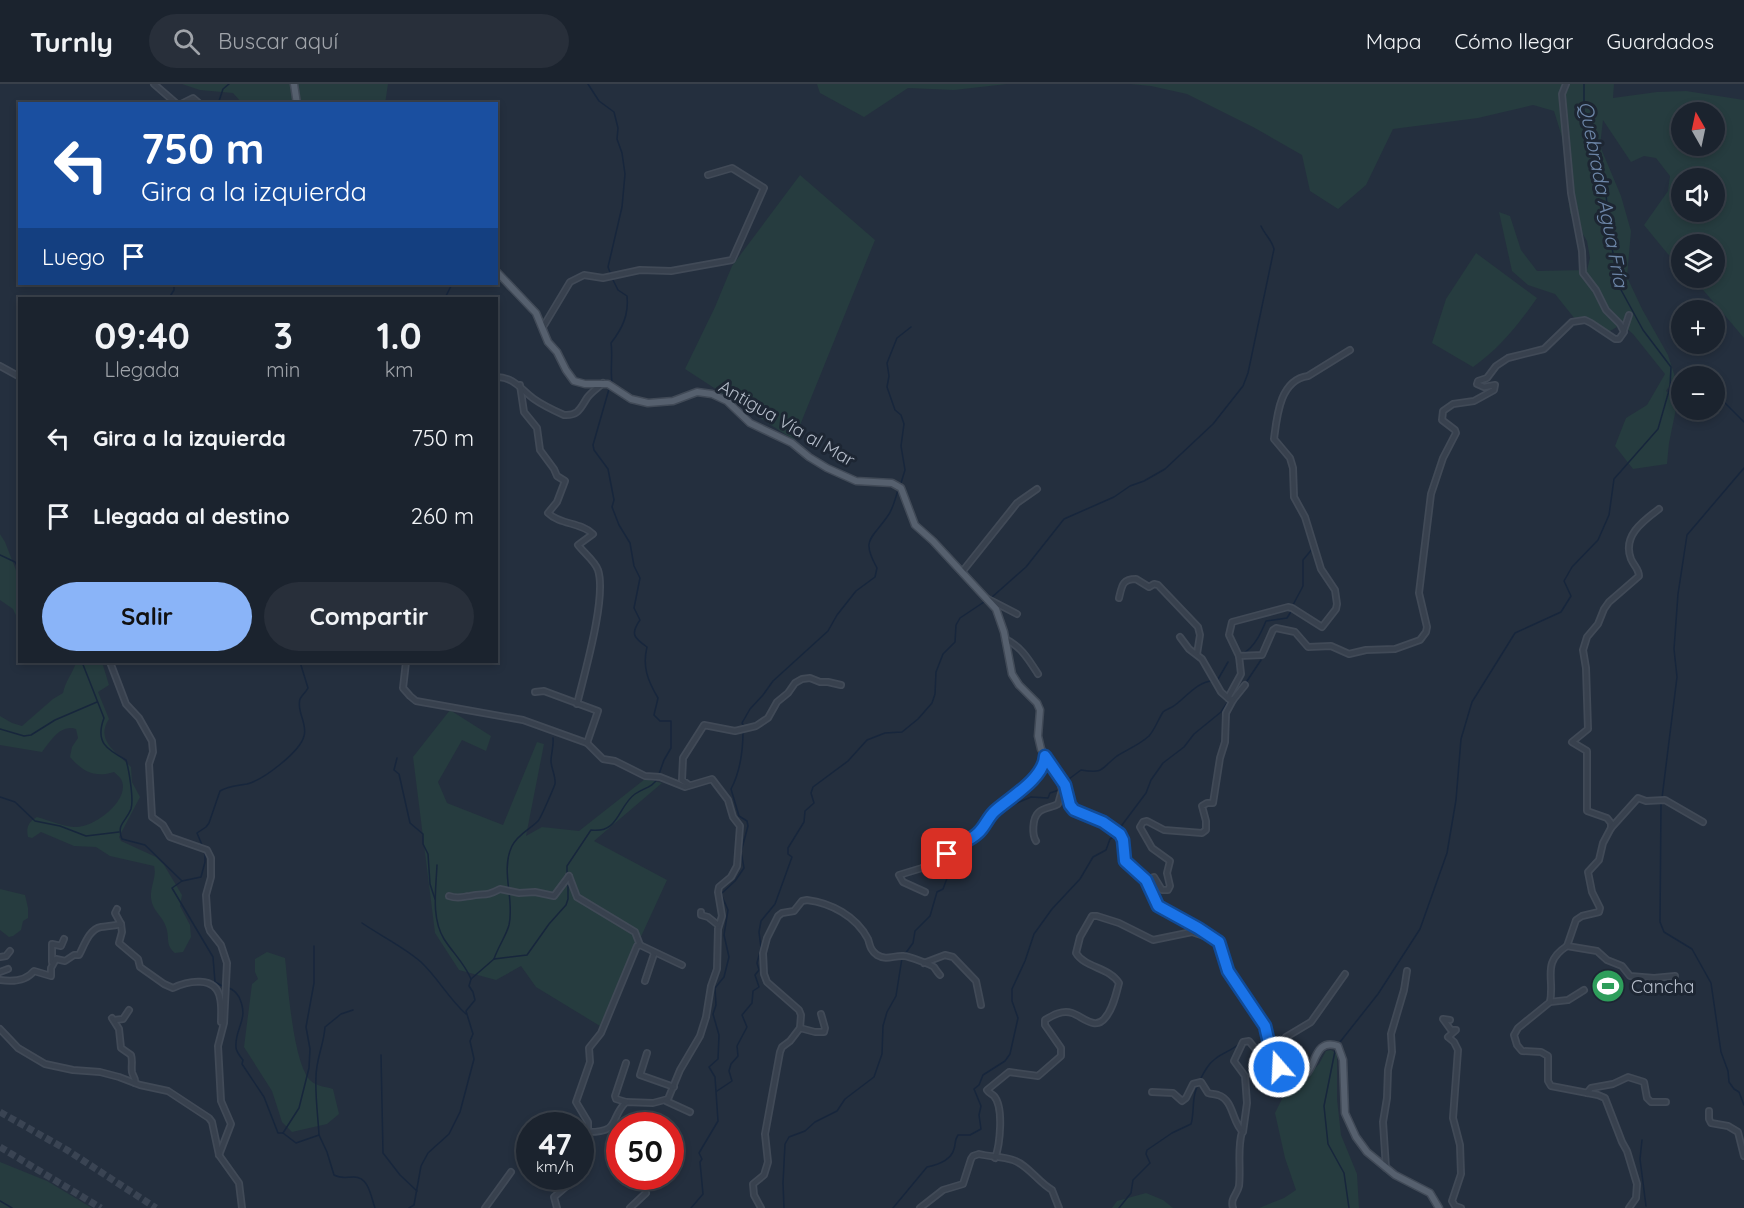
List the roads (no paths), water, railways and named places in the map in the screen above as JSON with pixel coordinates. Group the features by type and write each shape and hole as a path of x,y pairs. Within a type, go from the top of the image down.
{"main road":[{"path":"294,84 297,102"},
{"name":"Antigua Vía al Mar","path":"498,273 536,313 548,342 557,352 574,381 585,384 608,384 631,399 644,403 665,403 697,392 721,397 750,423 792,443 827,468 864,482 897,484 904,493 908,511 915,525 962,572 1000,616 1014,678 1031,696 1040,710 1038,736 1041,749 1065,785 1070,805 1074,810 1103,822 1120,834 1123,840 1125,861 1146,880 1158,906 1218,941"},
{"path":"1218,941 1228,971 1265,1026 1275,1062 1290,1076 1300,1077 1307,1073 1317,1053 1324,1045 1338,1046 1343,1060 1344,1106 1347,1121 1366,1152 1407,1182 1430,1193 1439,1208"}],"street":[{"path":"154,84 176,102"},
{"path":"1566,84 1562,94 1571,193 1582,251 1583,273 1596,290 1606,310 1624,330"},
{"path":"184,102 193,98 198,102"},
{"path":"543,327 570,282 576,277 584,275 603,278 647,269 671,271 732,260 764,188 732,168 708,175"},
{"path":"1239,656 1262,655 1276,628 1295,632 1308,647 1331,646 1349,654 1366,650 1395,649 1420,640 1427,627 1419,593 1431,494 1443,458 1456,433 1442,420 1443,411 1453,404 1474,401 1494,390 1495,385 1481,386 1477,384 1478,381 1485,379 1496,366 1508,358 1544,349 1572,322 1585,320 1617,340 1622,337 1629,315"},
{"path":"1146,880 1154,877 1162,890 1168,890 1170,886 1167,873 1170,864 1169,859 1150,845 1140,827 1143,822 1147,821 1164,830 1202,833 1206,831 1202,806 1207,802 1213,803 1214,800 1220,758 1225,742 1226,713 1231,691 1241,676 1239,656 1229,634 1231,624 1236,620 1288,607 1322,627 1337,604 1335,590 1321,569 1305,517 1294,498 1292,462 1288,453 1274,439 1281,399 1295,381 1308,376 1350,350"},
{"path":"0,366 18,376"},
{"path":"498,377 520,385 535,400 568,416 580,412 589,396 603,383"},
{"path":"520,385 524,412 537,428 540,450 558,477 565,481 557,502 548,513 556,520 576,525 594,534 578,545 598,569 599,590 592,646 577,704"},
{"path":"962,572 1017,503 1037,489"},
{"path":"1611,828 1611,823 1606,818 1587,811 1587,751 1572,742 1587,729 1586,668 1583,650 1587,637 1598,624 1604,609 1639,576 1639,571 1629,553 1629,541 1641,523 1659,508"},
{"path":"1119,598 1123,584 1129,579 1138,579 1149,587 1154,584 1158,585 1198,627 1200,635 1197,654"},
{"path":"986,598 1017,614"},
{"path":"1180,637 1189,649 1197,654 1221,692 1231,699"},
{"path":"1005,639 1027,656 1038,675"},
{"path":"110,663 126,704 139,718 152,741 153,752 149,764 152,817 163,825 170,837 207,850 210,854 211,877 206,895 208,925 221,945 227,963 224,1023 218,1045 221,1097 231,1124 219,1155"},
{"path":"406,663 403,688 416,701 523,720 587,743 603,759 615,761 645,776 660,777 686,787 709,779 713,780 728,800 733,817 740,828 737,866 733,874 718,889 722,912 718,925 717,969 700,1036 680,1070 666,1101"},
{"path":"692,786 682,780 683,759 704,725 709,724 735,731 756,726 768,718 777,702 802,679 810,678 841,685"},
{"path":"1231,699 1245,685"},
{"path":"535,692 544,691 598,712 587,743"},
{"path":"925,892 903,882 899,875 922,868 978,834 994,812 1040,771 1045,756"},
{"path":"1036,841 1033,833 1037,815 1058,804 1062,790 1059,777"},
{"path":"1567,946 1576,920 1582,916 1599,912 1600,908 1592,892 1588,872 1599,860 1603,843 1611,828 1638,798 1646,801 1665,800 1703,822"},
{"path":"449,896 461,899 488,895 500,889 554,896 568,879 578,897 635,932 640,945 682,965"},
{"path":"761,1208 754,1195 753,1184 764,1175 768,1162 765,1134 780,1052 800,1028 801,1015 799,1010 767,981 764,974 763,953 766,938 778,916 794,911 802,901 814,901 836,907 858,926 877,955 886,959 905,956 933,966 939,975"},
{"path":"117,909 115,913 121,924 122,932 119,943 138,960 140,967 173,988 193,980 210,985 216,990 220,996 223,1031"},
{"path":"701,912 701,915 708,917 718,925"},
{"path":"995,1158 1000,1136 998,1111 995,1097 987,1090 1009,1072 1038,1076 1061,1056 1061,1048 1045,1025 1045,1020 1058,1013 1068,1012 1091,1022 1100,1022 1105,1018 1114,1000 1119,983 1116,979 1079,958 1076,953 1080,937 1092,916 1119,923 1153,940 1192,932 1218,941"},
{"path":"52,965 57,958 65,962 74,955 80,954 88,938 99,928 121,924"},
{"path":"0,980 12,982 28,978 34,971 51,976 52,944 61,946 64,944 62,940 64,939"},
{"path":"582,1112 576,1102 590,1062 589,1048 601,1033 637,946 640,945"},
{"path":"1550,1002 1552,962 1560,950 1567,946 1597,951 1607,960 1622,966 1630,976 1653,978 1675,976"},
{"path":"0,957 6,956 10,951"},
{"path":"645,981 653,951"},
{"path":"922,963 945,955 953,957 976,981 981,1005"},
{"path":"0,972 8,969"},
{"path":"1386,1168 1383,1122 1392,1052 1391,1034 1407,971"},
{"path":"1269,1038 1278,1046 1286,1036 1311,1022 1345,974"},
{"path":"1584,990 1568,1000 1550,1002 1516,1030 1514,1035 1517,1045 1524,1052 1541,1052 1548,1056 1548,1081 1551,1086 1605,1098 1622,1142 1628,1150 1638,1191 1629,1208"},
{"path":"129,1010 123,1019 113,1019 120,1029 121,1048 131,1055 135,1083"},
{"path":"800,1028 824,1032 821,1014"},
{"path":"1450,1020 1443,1019 1451,1030 1456,1030 1448,1038 1454,1042 1458,1050 1453,1118 1460,1145 1461,1174 1452,1201 1455,1206 1461,1208"},
{"path":"0,1029 18,1048 45,1064 73,1070 100,1072 170,1091 210,1119 219,1155 239,1183 242,1208"},
{"path":"1233,1208 1232,1201 1239,1186 1239,1142 1245,1129 1247,1103 1245,1076 1234,1061 1243,1042 1249,1041 1274,1072 1290,1076"},
{"path":"647,1053 640,1075 674,1087"},
{"path":"626,1063 616,1099 626,1102 666,1101 690,1112"},
{"path":"1587,1093 1591,1088 1615,1083 1628,1077 1644,1082 1647,1098 1651,1102 1666,1102"},
{"path":"1152,1092 1173,1094 1179,1100 1184,1101 1192,1084 1201,1082 1208,1093 1220,1095 1226,1100 1242,1132"},
{"path":"594,1132 602,1132 610,1127 626,1102"},
{"path":"1708,1111 1711,1123 1728,1126 1738,1132 1744,1156"},
{"path":"920,1208 943,1190 964,1184 973,1156 979,1154 1011,1159 1024,1167 1052,1190 1059,1208"},
{"path":"485,1208 511,1172"},
{"path":"557,1208 554,1200 562,1190"},
{"path":"630,1208 646,1193"}],"waterway":[{"path":"219,102 223,89 229,84"},
{"path":"588,84 599,101 614,112 625,174 622,207 608,267 611,275"},
{"name":"Quebrada Agua Fría","path":"1340,1042 1378,994 1420,929 1447,853 1456,800 1461,739 1472,702 1515,633 1561,612 1571,596 1564,581 1572,567 1598,540 1609,515 1614,479 1658,429 1670,387 1671,367 1643,330 1620,288 1612,248 1605,186 1584,111 1584,84"},
{"path":"991,598 1026,567 1064,519 1114,497 1130,486 1165,469 1213,424 1243,386 1248,373 1274,249 1261,226"},
{"path":"612,278 618,290 627,296 627,309 624,321 611,343 612,382"},
{"path":"170,297 174,285"},
{"path":"446,297 452,285"},
{"path":"901,483 905,470 901,446 904,424 901,415 895,410 887,387 889,376 887,363 897,338 911,327"},
{"path":"609,389 593,445 594,450 608,469 614,500 612,507 630,543 634,566 640,578 634,608 640,620 634,632 636,638 647,647 645,661 647,674 658,698 654,715 660,721 671,721 671,748 659,774"},
{"path":"1725,403 1744,422"},
{"path":"1662,798 1677,677 1674,649 1678,594 1687,535 1744,468"},
{"path":"744,726 742,723 750,709 773,681 828,631 837,615 856,591 875,577 877,568 870,551 870,540 891,511 898,490"},
{"path":"1293,605 1303,586 1303,560 1313,548"},
{"path":"0,555 15,562 18,567"},
{"path":"717,1091 732,1081 729,1071 731,1064 738,1056 737,1046 747,1027 742,1015 752,1003 753,991 759,987 755,975 759,970 757,963 761,948 759,932 761,921 775,904 792,857 788,854 788,848 804,822 805,811 814,803 811,793 813,787 848,761 867,740 885,733 902,732 918,719 932,703 935,694 936,672 943,654 955,642 956,625 960,618 984,602"},
{"path":"1244,653 1260,635 1266,621 1287,618 1292,610"},
{"path":"1245,684 1261,660"},
{"path":"1217,681 1228,662"},
{"path":"82,663 104,718 101,733 104,744 126,760 132,805 121,826 122,839 145,845 182,881 172,888 213,957 215,982 224,987"},
{"path":"202,845 197,833 209,823 220,791 247,784 262,777 296,750 301,742 305,731 299,704 308,688 300,663"},
{"path":"1065,782 1081,770 1098,771 1102,769 1117,756 1149,736 1164,711 1174,706 1198,686 1214,681"},
{"path":"1120,832 1122,825 1146,793 1151,780 1163,763 1184,747 1194,734 1221,712 1229,700"},
{"path":"0,729 24,736 31,735 55,720 97,702"},
{"path":"691,1208 703,1194 700,1162 702,1159 699,1153 718,1121 715,1077 709,1067 718,1059 719,1035 713,1014 716,1005 715,988 724,977 729,957 724,935 728,910 721,894 735,881 744,868 741,852 748,826 747,821 739,816 731,789 737,775 743,731"},
{"path":"494,959 509,925 507,865 512,846 517,838 540,819 555,784 551,761 553,738"},
{"path":"397,758 394,770 399,774 410,823 423,834 423,844 428,854 430,884 435,899"},
{"path":"567,874 567,866 591,830 600,830 613,824 629,799 658,778"},
{"path":"1001,810 1031,797 1048,798 1050,793 1059,790"},
{"path":"0,797 15,802 35,821 60,826 86,836 119,832"},
{"path":"1661,803 1660,922 1664,932 1692,949 1711,983 1721,1052 1728,1071 1729,1082 1739,1092 1744,1105"},
{"path":"893,1208 927,1167 950,1156 958,1135 970,1135 981,1129 979,1115 981,1106 974,1089 979,1085 983,1075 1005,1061 1010,1054 1018,1018 1012,1001 1012,989 1034,934 1052,909 1080,879 1093,857 1106,850 1110,839 1115,836"},
{"path":"957,868 976,838"},
{"path":"182,881 201,877 205,851"},
{"path":"437,865 435,903 437,922 444,939 471,979"},
{"path":"905,954 913,943 915,931 930,916 937,892 943,889 949,873 956,870"},
{"path":"409,1208 414,1205 421,1166 428,1153 449,1134 460,1112 474,1059 470,1041 473,1034 466,1011 475,1000 469,986 471,979 494,959 527,955 566,905 568,882"},
{"path":"362,923 421,962 466,1014"},
{"path":"283,1133 299,1108 309,1068 310,1049 306,1027 314,983 314,946"},
{"path":"784,1208 785,1144 789,1137 805,1131 815,1122 837,1111 845,1099 874,1077 882,1054 883,1026 887,1012 896,996 902,958"},
{"path":"229,988 239,997 243,1012 236,1050 243,1060 242,1064 264,1097 278,1133 283,1133 296,1143 319,1135 334,1175 363,1180 369,1188 375,1208"},
{"path":"319,1135 316,1070 325,1027 341,1014 353,1010"},
{"path":"1277,1044 1286,1035"},
{"path":"1200,1080 1206,1068 1213,1061 1240,1043"},
{"path":"1258,1049 1267,1048"},
{"name":"Quebrada Agua Fría","path":"1335,1051 1324,1106 1328,1144 1344,1173 1349,1208"},
{"path":"381,1055 383,1153 400,1175 417,1191"},
{"path":"1119,1208 1131,1193 1133,1180 1150,1163 1146,1154 1147,1150 1172,1133 1191,1124 1198,1085"},
{"path":"1642,1140 1640,1159 1646,1206"},
{"path":"0,1201 12,1208"}],"tunnel":[{"path":"0,1112 67,1150 156,1208"},
{"path":"0,1147 101,1208"}],"place":[{"name":"Cancha","path":"1608,986"}]}
